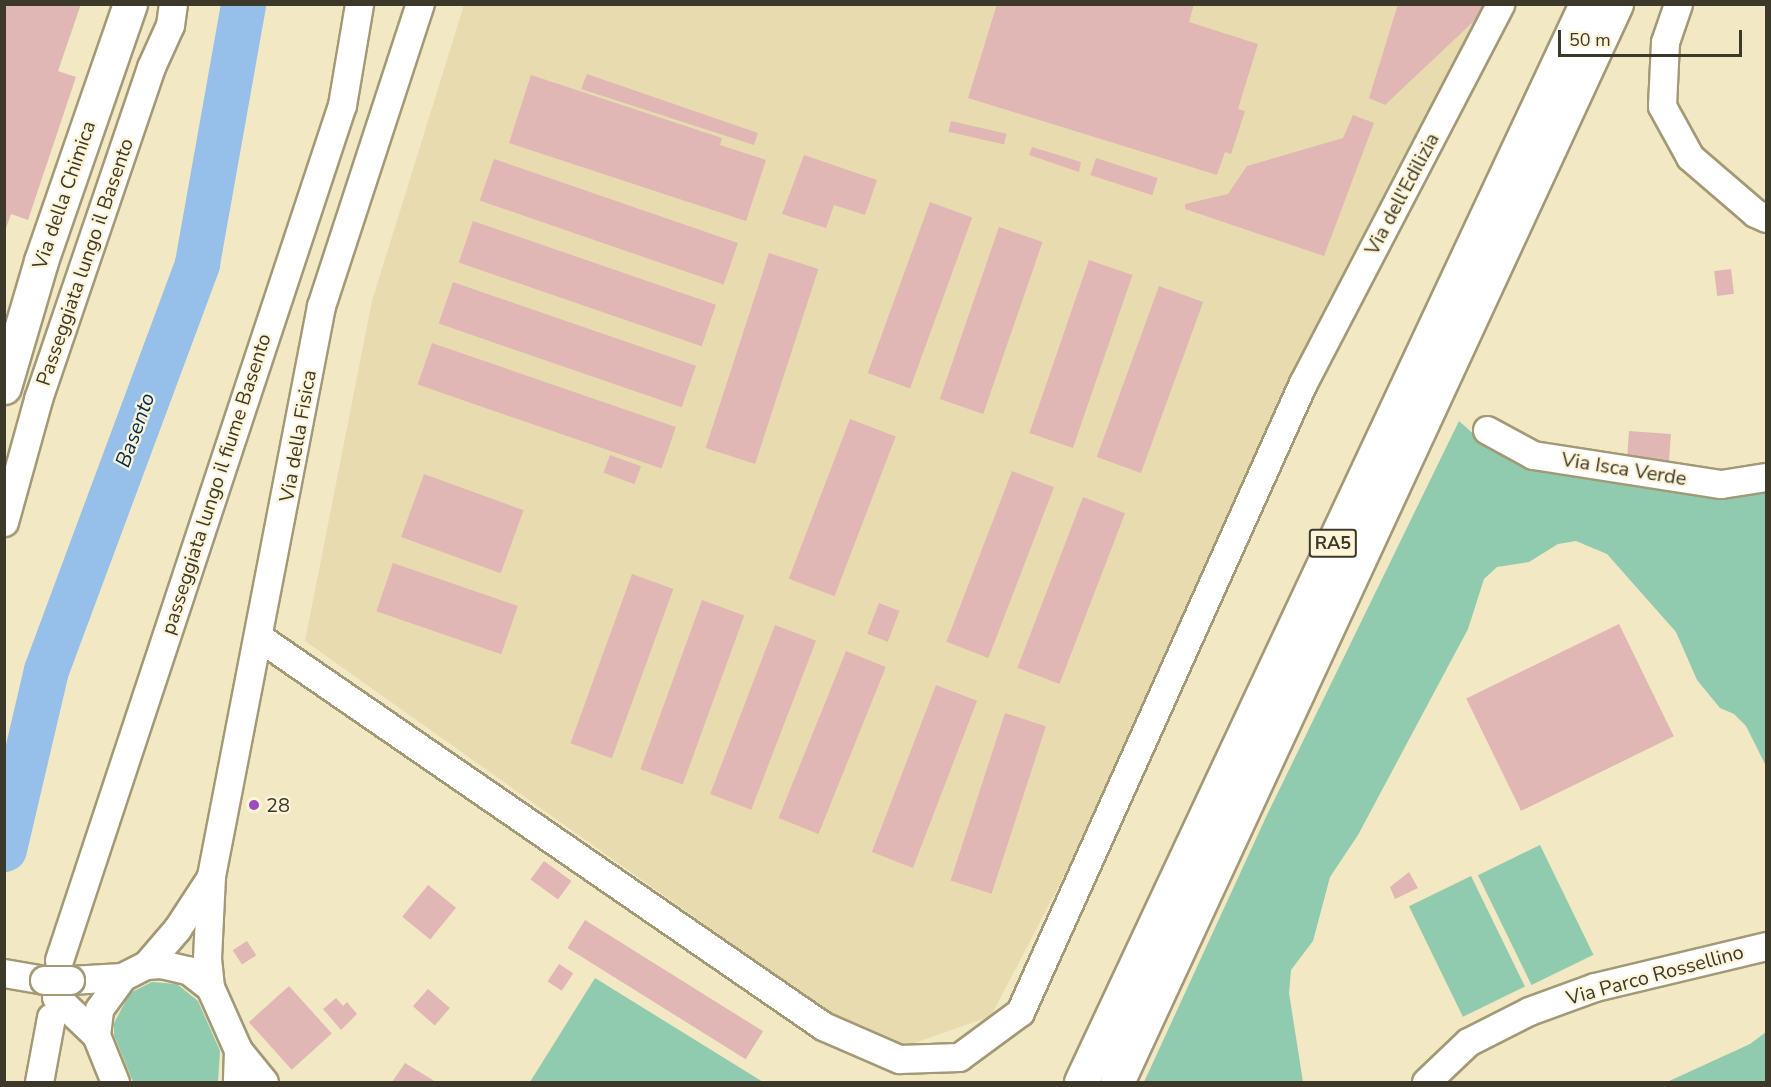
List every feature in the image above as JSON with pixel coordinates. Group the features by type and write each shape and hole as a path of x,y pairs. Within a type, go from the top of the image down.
{"main road":[{"name":"Via della Chimica","path":"4,387 41,261 130,4"},
{"name":"RA5","path":"1081,1083 1586,4"},
{"name":"RA5","path":"1117,1083 1616,4"}],"street":[{"name":"Passeggiata lungo il Basento","path":"4,522 38,399 147,78 170,25 173,4"},
{"name":"passeggiata lungo il fiume Basento","path":"59,960 342,105 359,4"},
{"name":"Via della Fisica","path":"211,876 260,638 321,306 420,4"},
{"name":"Via dell'Edilizia","path":"260,638 823,1026 899,1059 960,1057 1020,1012 1303,383 1500,4"},
{"path":"1678,4 1665,42 1662,106 1690,157 1755,213 1767,218"},
{"name":"Via Isca Verde","path":"1487,430 1533,454 1721,484 1767,477"},
{"path":"4,972 34,980 122,977 146,965 177,929 211,876"},
{"path":"211,876 207,958 210,987 238,1050 264,1083"},
{"name":"Via Parco Rossellino","path":"1426,1083 1468,1042 1528,1011 1595,987 1767,946"},
{"path":"146,965 188,970 210,987"},
{"path":"96,1035 102,1003 122,977"},
{"path":"34,980 96,1035 115,1083"},
{"path":"39,1083 51,1017"},
{"path":"237,1083 238,1050"}],"shaded area":[{"path":"464,5 1517,5 991,1016 886,1053 305,641 372,301"}],"green space":[{"path":"1459,421 1486,445 1534,467 1766,489 1766,766 1746,726 1734,714 1720,708 1697,680 1676,632 1607,554 1576,541 1558,544 1529,562 1497,567 1484,579 1468,629 1358,835 1330,877 1313,941 1291,970 1289,993 1303,1082 1144,1082 1266,817"},
{"path":"1540,845 1593,955 1531,985 1478,875"},
{"path":"1471,876 1525,987 1463,1017 1409,906"},
{"path":"595,978 763,1082 530,1082"},
{"path":"152,982 177,984 198,1001 220,1051 218,1082 133,1082 114,1035 114,1023 130,993"},
{"path":"1766,1032 1766,1082 1667,1082 1750,1044"}],"building":[{"path":"4,4 81,4 58,71 76,77 28,220 11,214 5,231"},
{"path":"997,4 1194,4 1189,22 1258,44 1238,109 1245,111 1231,154 1225,152 1217,175 968,98"},
{"path":"1398,4 1492,4 1385,105 1369,98"},
{"path":"587,74 758,133 754,145 581,89"},
{"path":"531,75 722,138 720,145 766,160 746,221 509,143"},
{"path":"1353,115 1374,123 1324,256 1185,209 1185,204 1228,194 1247,166 1343,138"},
{"path":"951,121 1007,134 1004,145 949,132"},
{"path":"1032,147 1081,162 1079,172 1029,155"},
{"path":"804,155 877,180 865,215 834,205 826,228 782,214"},
{"path":"1096,158 1158,178 1152,195 1090,175"},
{"path":"494,159 738,243 724,285 480,201"},
{"path":"930,202 972,217 910,388 868,373"},
{"path":"473,221 716,305 702,346 459,263"},
{"path":"999,227 1042,242 983,414 940,399"},
{"path":"769,253 818,269 755,464 706,448"},
{"path":"1089,260 1132,275 1073,448 1029,433"},
{"path":"1731,269 1734,294 1717,296 1714,271"},
{"path":"453,282 696,366 682,407 439,324"},
{"path":"1159,286 1203,302 1141,473 1097,457"},
{"path":"432,343 676,427 662,469 418,385"},
{"path":"850,419 896,437 834,596 789,579"},
{"path":"1629,431 1671,434 1669,465 1627,462"},
{"path":"610,455 641,466 635,484 604,473"},
{"path":"1012,471 1054,487 988,658 946,642"},
{"path":"424,474 524,510 501,573 401,537"},
{"path":"1083,497 1125,513 1059,684 1017,668"},
{"path":"393,563 518,606 501,654 376,611"},
{"path":"632,574 673,589 612,758 570,743"},
{"path":"702,600 744,615 683,785 640,769"},
{"path":"879,603 900,611 888,642 867,634"},
{"path":"1619,624 1674,736 1521,811 1466,699"},
{"path":"775,625 816,641 751,810 710,794"},
{"path":"846,651 886,667 818,834 779,818"},
{"path":"936,685 977,701 913,868 872,852"},
{"path":"1005,713 1046,726 992,894 951,880"},
{"path":"544,861 572,881 558,900 530,880"},
{"path":"1409,872 1418,888 1395,899 1390,887"},
{"path":"428,885 456,908 430,940 402,917"},
{"path":"585,920 763,1031 746,1059 568,948"},
{"path":"247,941 256,955 242,965 233,950"},
{"path":"559,964 573,973 562,991 548,982"},
{"path":"289,986 332,1034 292,1070 249,1022"},
{"path":"428,989 450,1008 435,1025 413,1006"},
{"path":"336,998 343,1006 347,1002 357,1014 341,1030 323,1009"},
{"path":"405,1063 436,1082 392,1082"}],"waterway":[{"name":"Basento","path":"4,849 46,670 197,263 243,4"}],"place":[{"name":"28","path":"254,805"}]}
